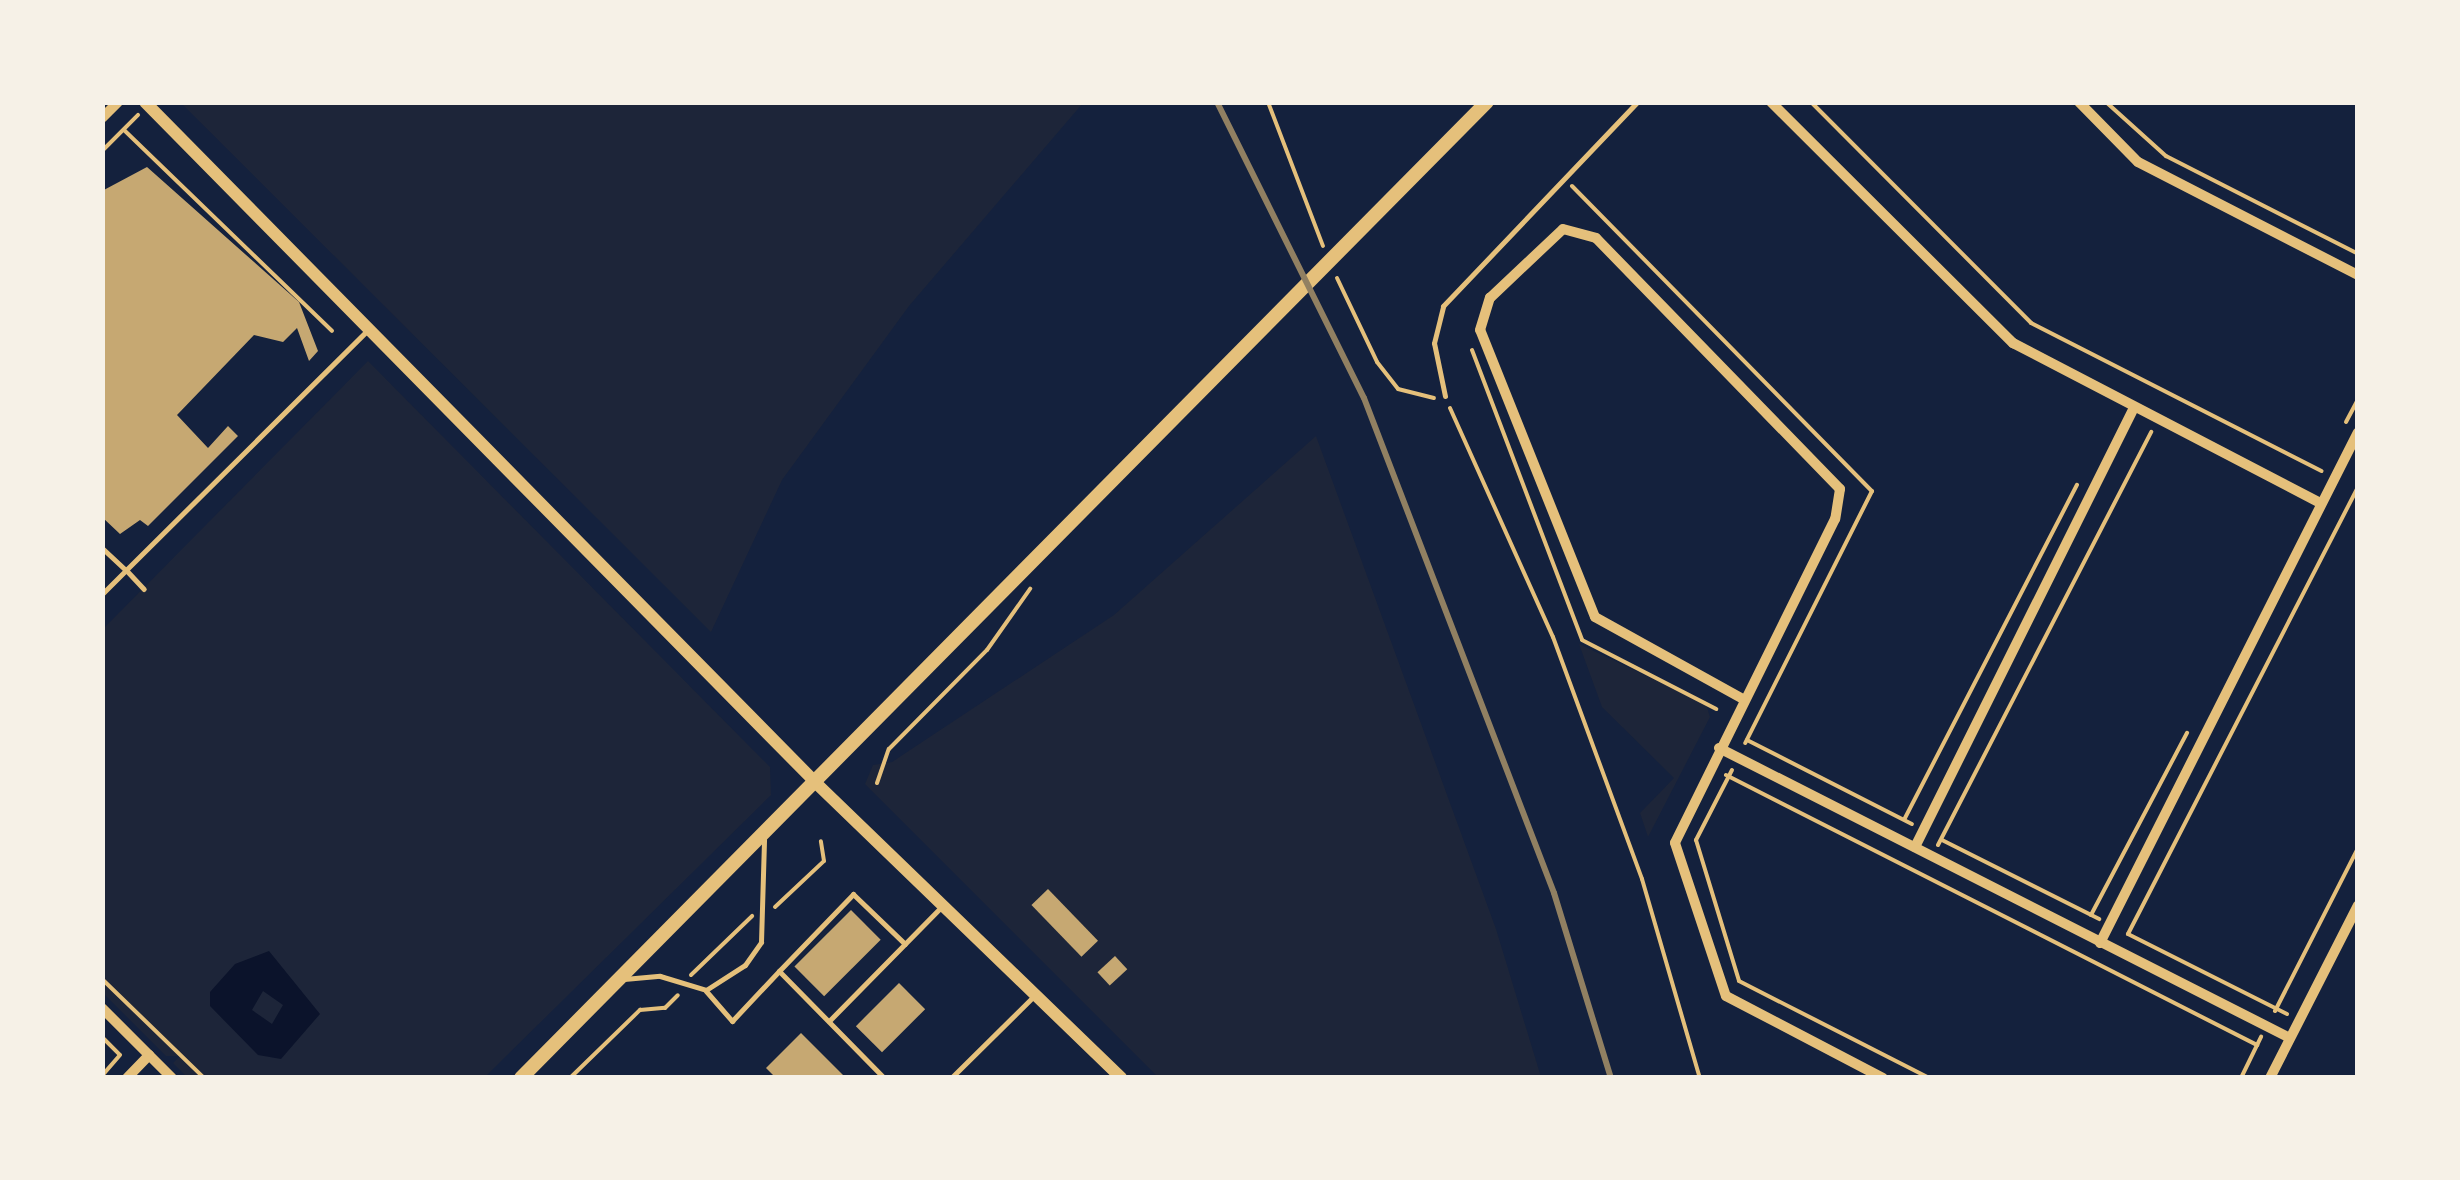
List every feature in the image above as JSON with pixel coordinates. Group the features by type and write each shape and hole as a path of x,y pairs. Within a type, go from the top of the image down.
{"main road":[{"path":"521,1078 817,784 1487,102"}],"street":[{"path":"102,118 118,102"},
{"path":"1771,102 1994,328 2134,408 2321,503"},
{"path":"2078,102 2138,162 2358,275"},
{"path":"146,104 817,784 1038,993 1120,1077"},
{"path":"1744,699 1595,617 1480,330 1484,307 1555,234 1588,232 1840,489 1836,519 1744,699 1718,748 1675,843 1722,991 1884,1078"},
{"path":"1915,847 2134,408"},
{"path":"2100,942 2358,432"},
{"path":"1718,748 2290,1038"},
{"path":"2270,1078 2358,905"},
{"path":"102,1008 172,1078"},
{"path":"127,1078 149,1055"}],"lane":[{"path":"1445,396 1434,342 1443,306 1636,102"},
{"path":"102,594 369,329"},
{"path":"102,548 144,588"},
{"path":"620,979 660,976 706,990 723,986 761,942 764,836"},
{"path":"706,990 732,1021 853,894 905,944"},
{"path":"829,1022 943,905"},
{"path":"779,972 884,1078"},
{"path":"951,1078 1038,993"}],"path":[{"path":"1812,102 2031,324 2321,472"},
{"path":"2106,102 2166,156 2358,254"},
{"path":"102,151 146,104"},
{"path":"124,130 332,331"},
{"path":"1445,396 1553,637 1642,880 1700,1078"},
{"path":"2343,428 2358,399"},
{"path":"1922,875 2151,432"},
{"path":"2308,496 2328,457"},
{"path":"1904,820 2087,467"},
{"path":"2109,971 2358,487"},
{"path":"877,783 889,749 987,650"},
{"path":"2091,915 2196,716"},
{"path":"1746,740 2299,1020"},
{"path":"1710,767 2257,1045"},
{"path":"570,1078 640,1010 665,1008 762,911 824,861 821,841"},
{"path":"2241,1078 2358,848"},
{"path":"102,979 204,1078"},
{"path":"102,1038 120,1055 102,1076"}],"shaded area":[{"path":"181,103 1083,103 909,306 782,480 711,632"},
{"path":"368,361 770,767 771,795 485,1077 187,1077 173,1063 180,1056 166,1056 103,993 102,630"},
{"path":"1316,436 1496,929 1541,1077 1158,1077 865,784 873,765 892,762 1114,615"},
{"path":"1579,644 1706,704 1710,717 1648,837 1640,813 1674,778 1602,707"},
{"path":"269,951 320,1014 281,1059 258,1055 210,1006 210,992 235,964","holes":["263,991 283,1005 272,1024 252,1010"]}],"building":[{"path":"147,167 299,302 318,351 309,361 297,328 283,342 254,335 177,415 208,448 228,426 238,436 148,526 140,520 120,534 102,517 102,191"},
{"path":"1048,889 1098,941 1081,957 1031,905"},
{"path":"851,910 881,940 824,996 794,967"},
{"path":"1115,956 1127,969 1110,986 1097,972"},
{"path":"899,983 925,1009 882,1052 856,1026"},
{"path":"801,1033 846,1078 776,1078 766,1068"}],"railway":[{"path":"1217,102 1364,398 1554,893 1611,1078"}]}
